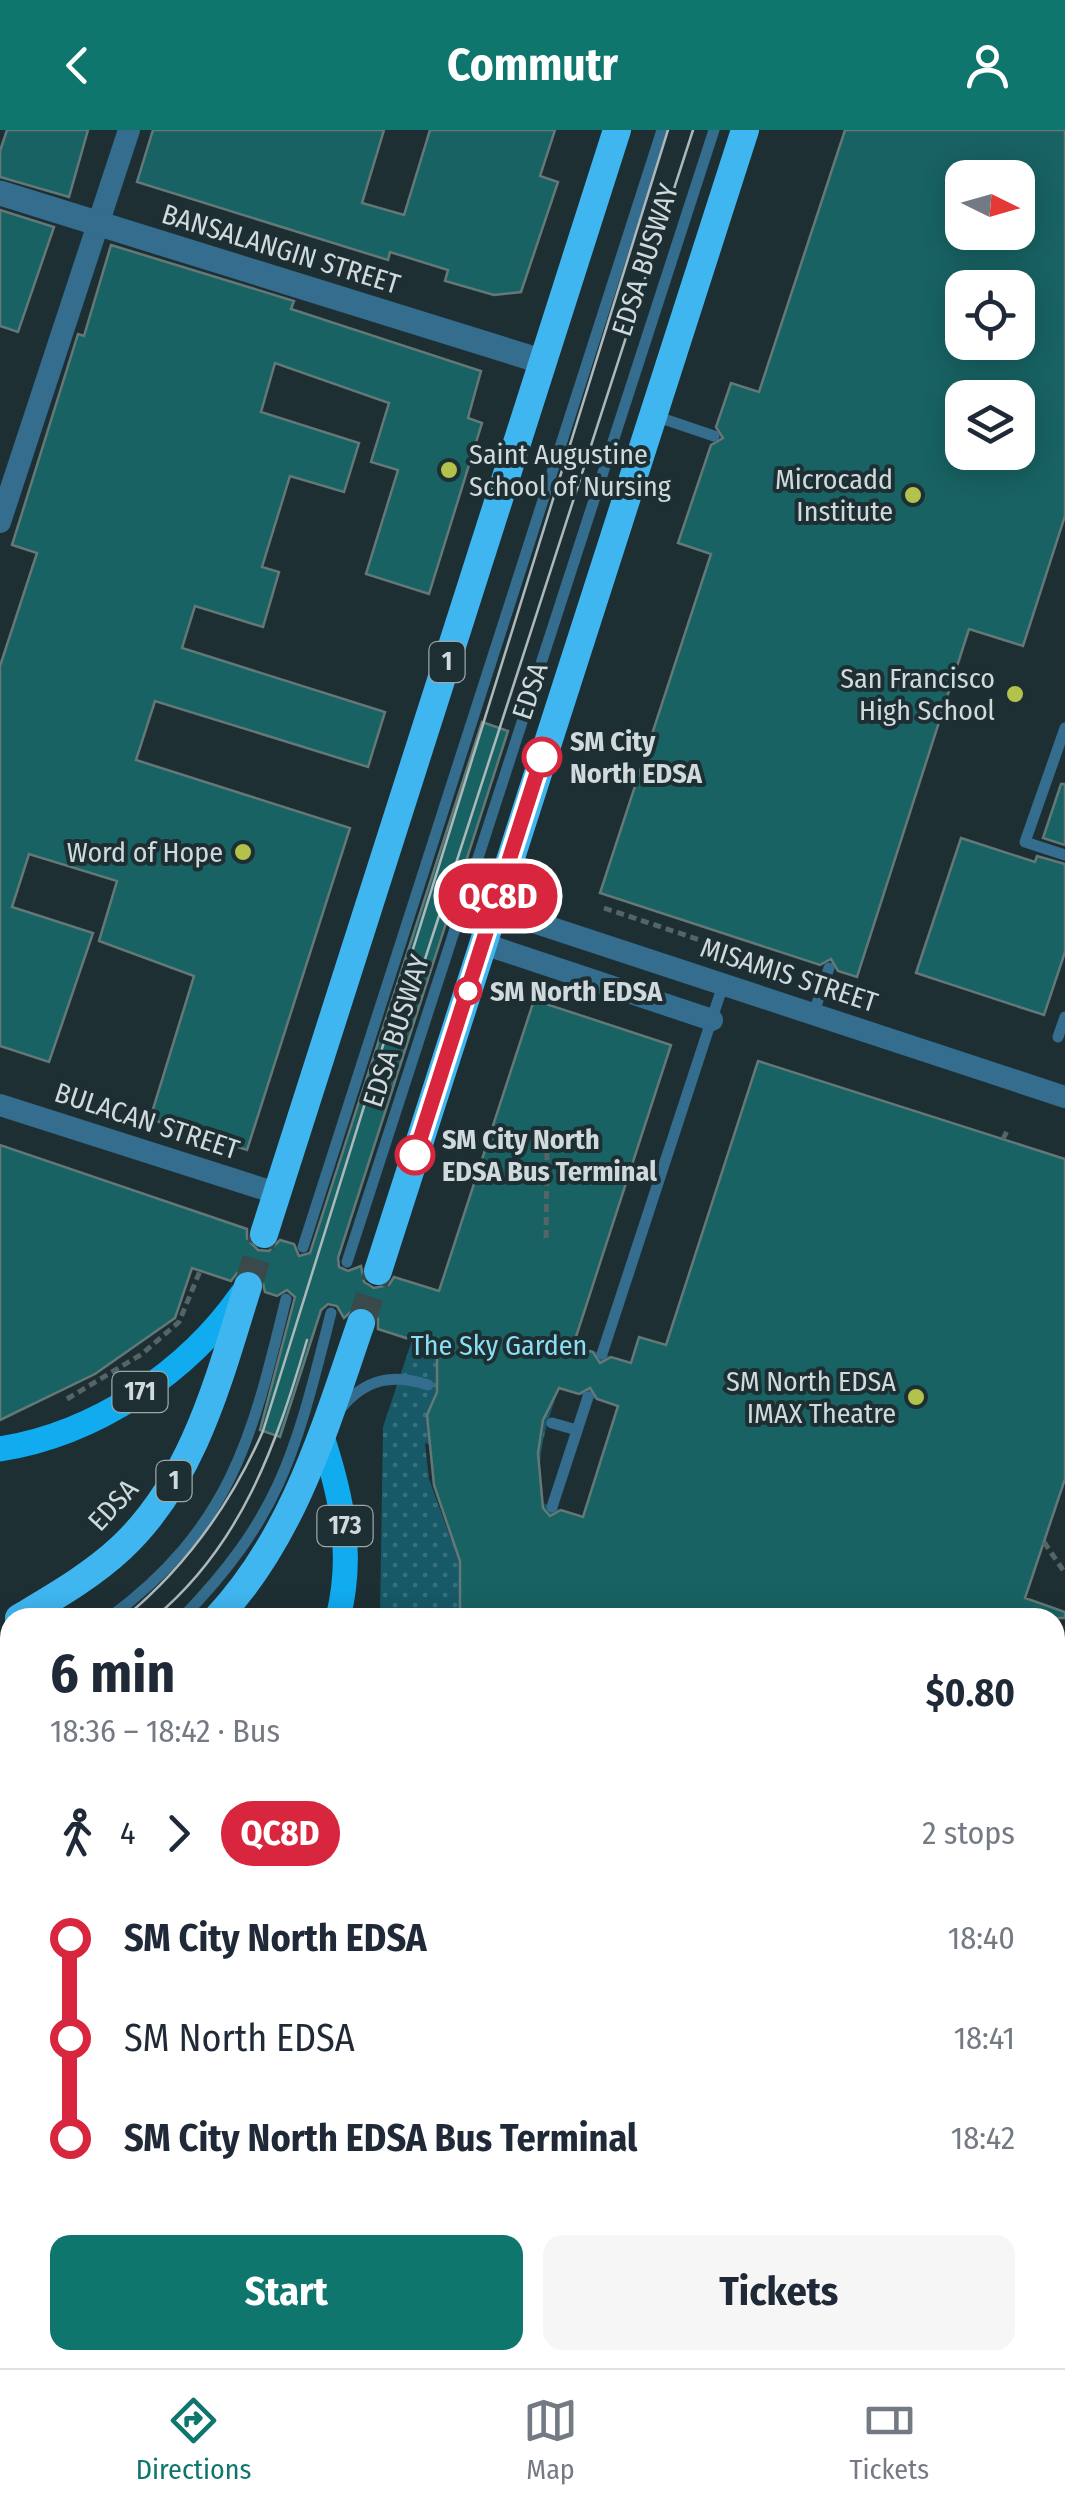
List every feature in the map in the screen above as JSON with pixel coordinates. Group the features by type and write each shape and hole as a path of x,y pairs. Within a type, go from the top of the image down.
{"highway":[{"name":"1","path":"264,1234 617,130"},
{"path":"378,1272 484,944 495,863 735,130"},
{"name":"EDSA","path":"490,908 745,130"},
{"name":"EDSA","path":"35,1608 122,1548 167,1494 197,1436 248,1286"},
{"path":"225,1608 263,1559 324,1431 360,1323"}],"main road":[{"name":"171","path":"0,1449 56,1435 137,1394 202,1342 248,1286"},
{"name":"173","path":"324,1431 346,1530 347,1557 339,1608"}],"street":[{"path":"0,522 128,130"},
{"name":"BANSALANGIN STREET","path":"0,194 544,362"},
{"name":"MISAMIS STREET","path":"490,908 1065,1096"},
{"path":"484,944 712,1020"},
{"name":"BULACAN STREET","path":"0,1106 276,1193"}],"lane":[{"name":"EDSA BUSWAY","path":"303,1247 662,130"},
{"name":"EDSA BUSWAY","path":"347,1262 714,130"},
{"path":"652,415 714,436"},
{"path":"1065,728 1025,842 1065,855"},
{"path":"813,1015 829,968"},
{"path":"602,1354 723,985"},
{"path":"1058,1038 1065,1017"},
{"path":"120,1608 173,1561 223,1492 254,1428 286,1299"},
{"path":"191,1608 246,1546 282,1481 298,1444 330,1314"},
{"path":"324,1431 354,1393 373,1382 400,1378 428,1385"},
{"path":"552,1507 588,1396"},
{"path":"552,1422 577,1430"}],"path":[{"path":"604,908 703,941"},
{"path":"1003,1139 1007,1130"},
{"path":"546,1146 546,1238"},
{"path":"58,1404 142,1354 179,1322 200,1270"},
{"path":"1044,1542 1065,1572"}],"green space":[{"name":"The Sky Garden","path":"534,1000 671,1045 573,1345 631,1363 618,1406 559,1388 545,1431 540,1459 543,1503 572,1514 543,1608 380,1608 383,1427 412,1340 423,1343","holes":["425,1443 450,1451 472,1531 451,1539 429,1479"]}],"building":[{"path":"7,130 88,130 69,197 0,177 0,151"},
{"path":"153,130 384,130 362,203 404,215 430,130 555,130 540,176 558,182 521,292 494,295 445,281 448,270 390,252 388,260 137,182"},
{"path":"845,130 1065,130 1065,516 1023,646 969,629 857,977 838,971 831,959 820,965 600,893 711,554 678,543 711,445 723,438 716,427 731,383 759,392"},
{"path":"0,210 54,227 18,332 0,326"},
{"path":"111,245 294,301 291,309 481,371 468,418 482,423 429,594 366,574 398,470 371,462 389,403 275,363 261,412 359,443 344,492 290,476 262,567 279,572 263,627 195,606 182,648 385,712 368,767 155,701 136,760 350,828 247,1150 150,1119 194,976 99,941 117,881 29,854 12,907 93,933 49,1062 0,1046 0,666 37,553 12,545 78,334 84,336"},
{"path":"482,722 508,731 338,1258 339,1267 348,1271 361,1266 364,1282 374,1288 389,1285 394,1277 439,1291 534,1000 671,1045 573,1346 593,1352 600,1363 611,1357 631,1363 639,1337 666,1345 758,1061 1065,1159 1065,1479 1025,1598 1054,1608 460,1608 460,1561 434,1485 427,1415 437,1392 437,1348 378,1329 378,1319 368,1307 357,1306 344,1318 337,1306 328,1304 321,1310 280,1437 260,1430 295,1297 287,1290 277,1296 265,1292 261,1275 252,1269 237,1273 231,1281 192,1268 175,1318 95,1374 0,1420 0,1145 247,1229 247,1239 258,1250 269,1251 280,1240 294,1244 299,1256 310,1253","holes":["559,1388 579,1394 590,1388 597,1399 618,1406 583,1517 561,1510 550,1516 543,1508 538,1453 543,1420"]},
{"path":"1061,784 1065,784 1065,845 1043,838"},
{"path":"961,838 1035,862 1037,856 1065,864 1065,952 1044,1015 916,973"}],"tunnel":[{"path":"248,1286 264,1234"},
{"path":"361,1323 378,1271"}],"tram line":[{"path":"135,1608 205,1533 263,1431 668,130"},
{"path":"416,987 693,130"},
{"path":"165,1608 211,1559 252,1491 307,1340"}],"bus line":[{"name":"QC8D","path":"415,1155 542,757"}],"place":[{"name":"Saint Augustine School of Nursing","path":"449,470"},
{"name":"Microcadd Institute","path":"913,495"},
{"name":"San Francisco High School","path":"1015,694"},
{"name":"SM City North EDSA","path":"542,757"},
{"name":"Word of Hope","path":"243,852"},
{"name":"SM North EDSA","path":"468,991"},
{"name":"SM City North EDSA Bus Terminal","path":"415,1155"},
{"name":"SM North EDSA IMAX Theatre","path":"916,1397"}]}
